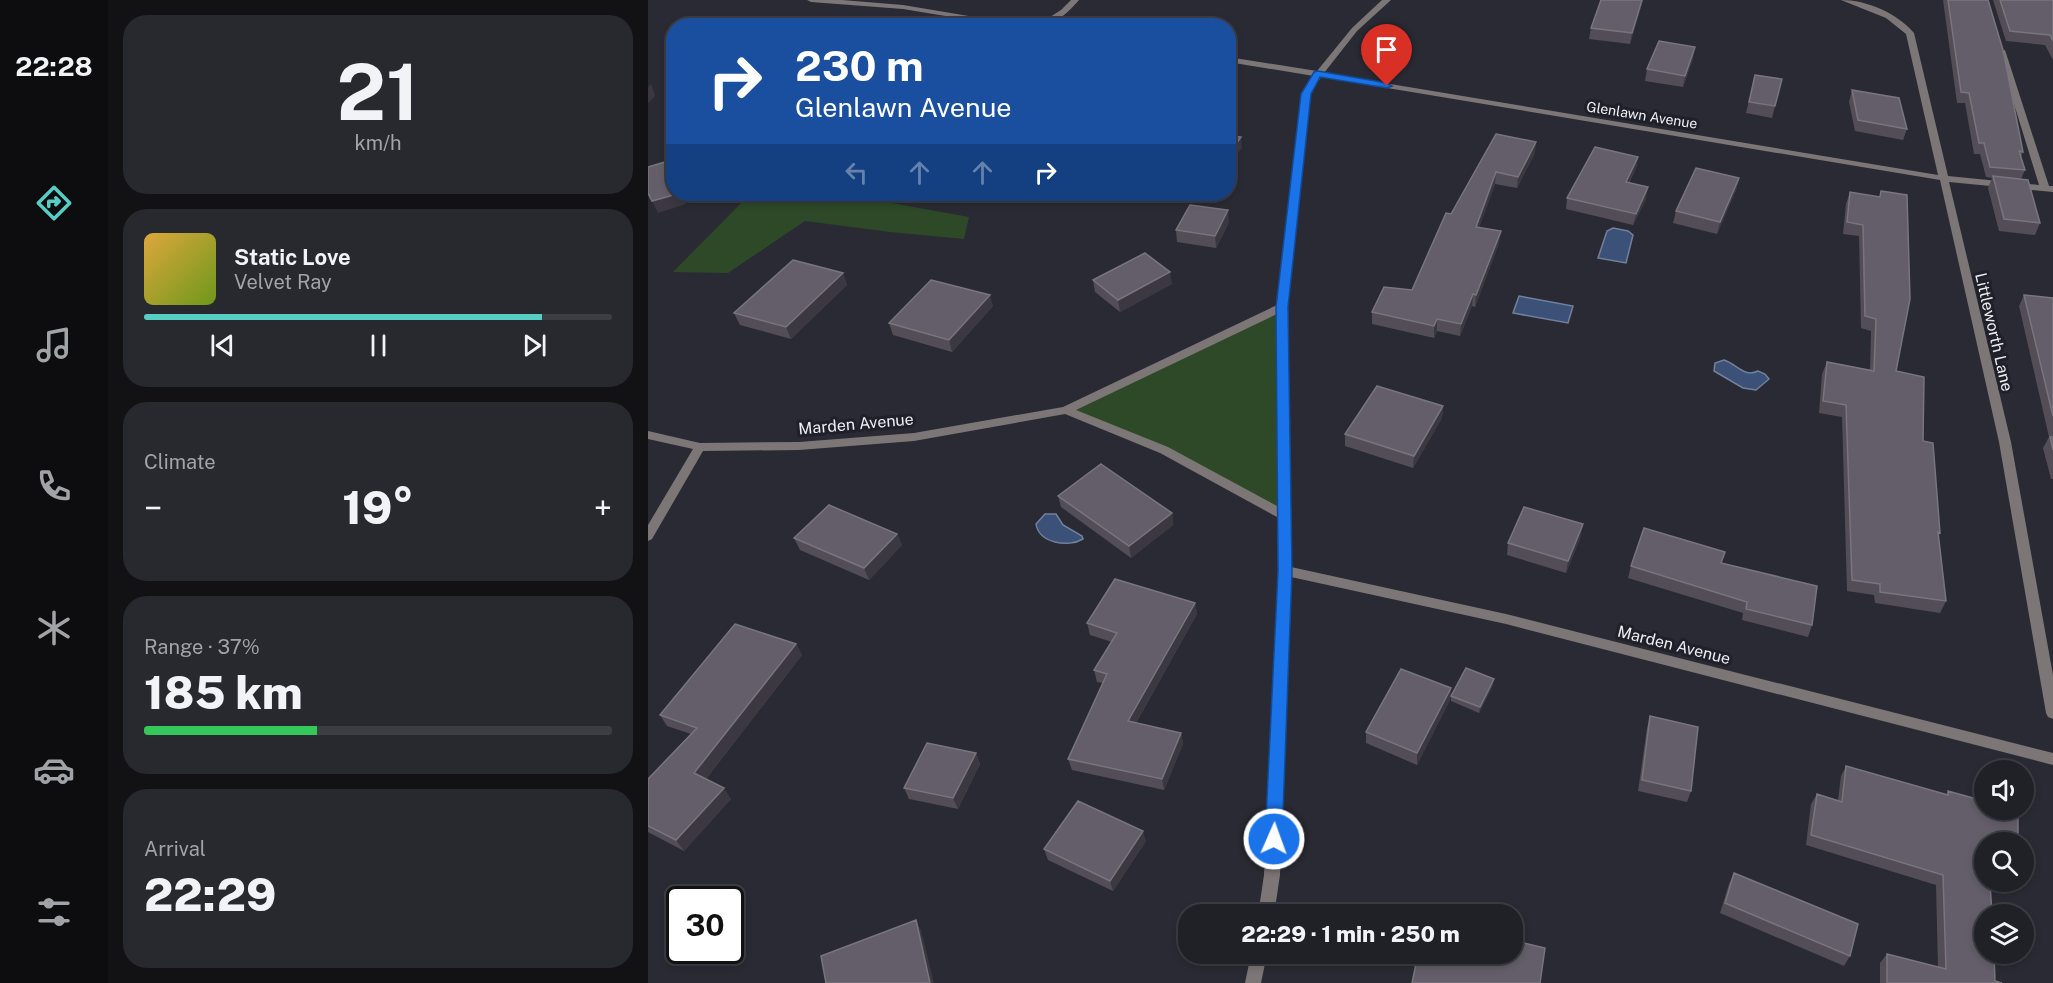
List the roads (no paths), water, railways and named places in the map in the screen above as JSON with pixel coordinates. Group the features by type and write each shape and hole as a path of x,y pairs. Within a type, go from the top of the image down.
{"street":[{"path":"811,0 903,7 974,18"},
{"path":"1054,18 1064,12 1075,0"},
{"path":"1268,904 1272,875 1285,571 1282,307 1306,94 1318,74 1368,17 1387,0"},
{"name":"Littleworth Lane","path":"1845,0 1888,16 1902,24 1910,33 2005,442 2053,713"},
{"path":"1998,41 2049,188"},
{"name":"Glenlawn Avenue","path":"1236,60 1942,178 2049,188"},
{"name":"Marden Avenue","path":"648,435 700,447 799,446 914,437 1066,410 1282,307"},
{"path":"1066,410 1164,450 1283,515"},
{"path":"648,536 700,447"},
{"name":"Marden Avenue","path":"1285,571 1506,619 2053,759"},
{"path":"1253,983 1257,964"}],"water":[{"path":"1613,228 1628,231 1633,235 1626,263 1598,258 1607,231"},
{"path":"1519,296 1573,306 1568,323 1513,313"},
{"path":"1724,360 1745,372 1758,371 1769,379 1756,390 1743,388 1714,371 1715,363"},
{"path":"1045,514 1056,514 1063,525 1082,536 1083,539 1077,542 1062,543 1042,536 1036,524"}]}
